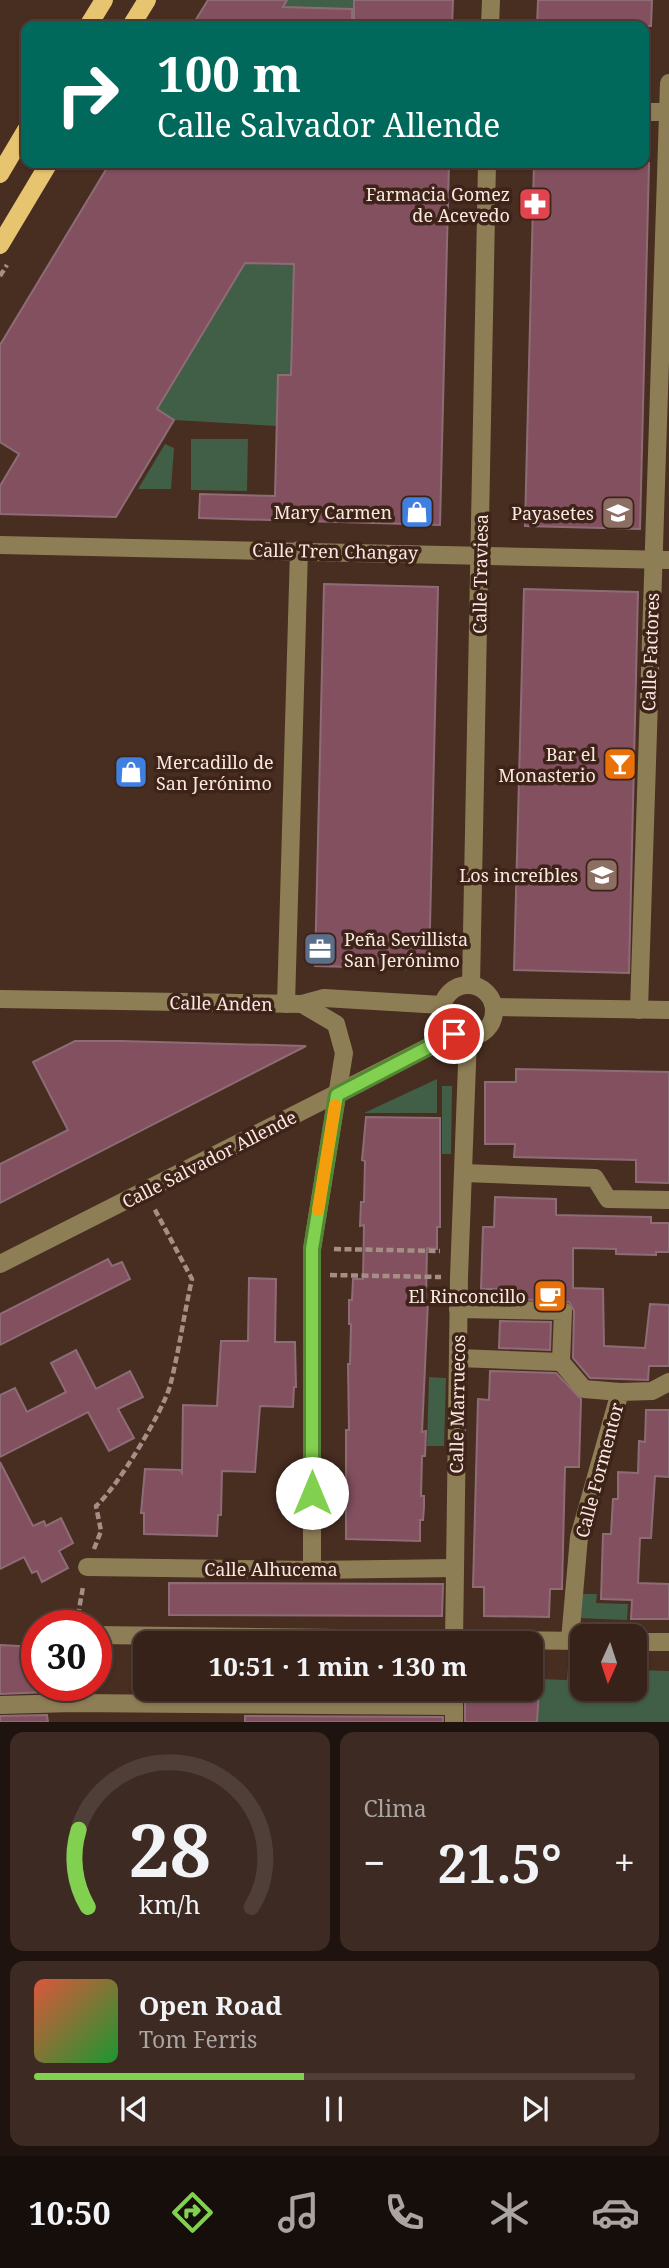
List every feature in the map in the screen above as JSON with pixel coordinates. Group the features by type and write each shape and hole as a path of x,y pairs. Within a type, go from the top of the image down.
{"main road":[{"path":"91,21 104,0"},
{"path":"134,21 146,0"},
{"path":"0,174 21,138"},
{"path":"0,245 46,168"}],"street":[{"path":"490,21 491,0"},
{"name":"Calle Factores","path":"639,1010 661,559 669,83"},
{"path":"649,112 669,112"},
{"name":"Calle Traviesa","path":"471,985 486,168"},
{"name":"Calle Tren Changay","path":"0,545 661,559"},
{"path":"299,550 294,1004 336,1024 344,1053 312,1249 312,1570"},
{"path":"471,985 490,996 494,1016 485,1032 461,1036 446,1027 441,1016 442,1005 450,992 471,985"},
{"name":"Calle Anden","path":"0,999 294,1004 324,998 442,1005"},
{"path":"336,1024 347,1008 359,1001"},
{"path":"494,1007 669,1010"},
{"name":"Calle Salvador Allende","path":"0,1264 461,1036"},
{"name":"Calle Marruecos","path":"451,1631 455,1568 458,1309 464,1173 461,1036"},
{"path":"464,1173 595,1178 608,1199 669,1200"},
{"path":"458,1309 563,1311 561,1362 584,1389 620,1392"},
{"path":"458,1359 561,1362"},
{"name":"Calle Formentor","path":"576,1624 579,1537 620,1392 652,1391 669,1382"},
{"name":"Calle Alhucema","path":"87,1567 312,1570 455,1568"},
{"path":"112,1635 133,1636"},
{"path":"543,1641 570,1641"},
{"path":"648,1642 669,1642"},
{"path":"112,1695 454,1705"},
{"path":"0,1705 27,1701"}],"path":[{"path":"79,1610 87,1567 101,1531 96,1506 105,1498 139,1448 169,1389 192,1279 145,1191"},
{"path":"312,1249 460,1252"},
{"path":"312,1275 459,1277"}],"green space":[{"path":"287,0 354,0 354,9 283,7"},
{"path":"245,263 294,264 291,375 278,375 277,426 174,420 157,409"},
{"path":"191,439 248,439 247,491 191,490"},
{"path":"165,444 174,448 171,489 138,489"},
{"path":"437,1079 437,1113 364,1113"},
{"path":"442,1086 452,1086 451,1154 442,1154"},
{"path":"429,1377 446,1378 444,1446 427,1446"},
{"path":"580,1594 597,1594 596,1603 628,1604 627,1620 577,1618"},
{"path":"570,1667 570,1701 648,1701 648,1670 669,1671 669,1722 537,1722 538,1701 543,1701 543,1679 567,1680"}],"building":[{"path":"208,0 287,0 283,7 352,9 352,21 195,21"},
{"path":"354,0 453,0 452,21 354,21"},
{"path":"538,0 652,0 651,26 649,21 537,21"},
{"path":"107,168 449,168 440,525 199,518 200,494 275,496 278,375 291,375 294,264 245,263 157,409 174,420 116,517 0,514 0,486 19,454 0,442 0,345"},
{"path":"534,168 649,168 640,529 525,526"},
{"path":"324,584 438,587 429,969 315,966"},
{"path":"524,589 638,592 629,973 514,970"},
{"path":"75,1041 306,1046 0,1203 0,1164 68,1130 33,1062"},
{"path":"516,1069 669,1072 669,1183 636,1182 636,1160 514,1157 515,1144 485,1144 485,1082 516,1082"},
{"path":"366,1117 440,1118 440,1227 437,1227 437,1249 427,1248 428,1301 422,1432 426,1431 425,1456 422,1456 421,1496 424,1496 424,1507 423,1520 420,1520 420,1541 346,1539 346,1430 349,1430 348,1364 351,1324 349,1300 352,1300 353,1279 363,1279 364,1225 360,1226 361,1202 364,1202 365,1161 362,1160"},
{"path":"495,1197 556,1199 556,1215 651,1217 651,1223 669,1223 669,1252 656,1252 656,1255 616,1254 616,1249 573,1248 573,1288 603,1289 604,1346 645,1348 650,1304 669,1305 669,1366 649,1366 648,1380 590,1378 573,1358 574,1311 569,1302 501,1298 501,1289 481,1289 483,1227 494,1227"},
{"path":"108,1259 112,1266 122,1262 130,1279 0,1345 0,1314"},
{"path":"249,1278 276,1279 275,1342 295,1342 296,1387 293,1407 260,1406 255,1472 222,1471 221,1515 218,1515 217,1536 144,1534 144,1513 141,1513 145,1469 180,1470 182,1473 183,1405 217,1406 221,1341 248,1341"},
{"path":"500,1321 551,1322 550,1350 499,1348"},
{"path":"76,1350 96,1389 130,1371 143,1397 118,1409 134,1438 109,1451 88,1412 0,1457 0,1395 15,1388 27,1412 66,1392 51,1363"},
{"path":"490,1371 556,1373 581,1399 579,1467 565,1467 562,1589 550,1589 549,1617 484,1616 484,1587 473,1587 478,1399 489,1400"},
{"path":"646,1410 669,1410 669,1477 655,1476 651,1538 640,1538 638,1583 669,1584 669,1619 631,1619 632,1600 601,1599 603,1534 611,1534 613,1499 618,1499 618,1472 638,1473 639,1441 645,1442"},
{"path":"0,1462 33,1526 44,1521 46,1526 61,1518 73,1543 59,1551 68,1568 42,1582 37,1571 32,1573 24,1557 0,1569"},
{"path":"169,1583 443,1584 442,1616 169,1615"},
{"path":"0,1645 21,1646 21,1693 0,1694"},
{"path":"465,1701 538,1701 537,1722 465,1722"},
{"path":"47,1715 48,1722 0,1722 0,1716"},
{"path":"245,1716 443,1717 443,1722 245,1722"}],"slow traffic":[{"path":"318,1210 335,1105"}],"place":[{"name":"Farmacia Gomez de Acevedo","path":"535,204"},
{"name":"Mary Carmen","path":"417,512"},
{"name":"Payasetes","path":"618,513"},
{"name":"Bar el Monasterio","path":"620,764"},
{"name":"Mercadillo de San Jerónimo","path":"131,772"},
{"name":"Los increíbles","path":"602,875"},
{"name":"Peña Sevillista San Jerónimo","path":"320,949"},
{"name":"El Rinconcillo","path":"550,1296"}],"route":[{"path":"312,1493 312,1249 337,1095 454,1034"}]}
